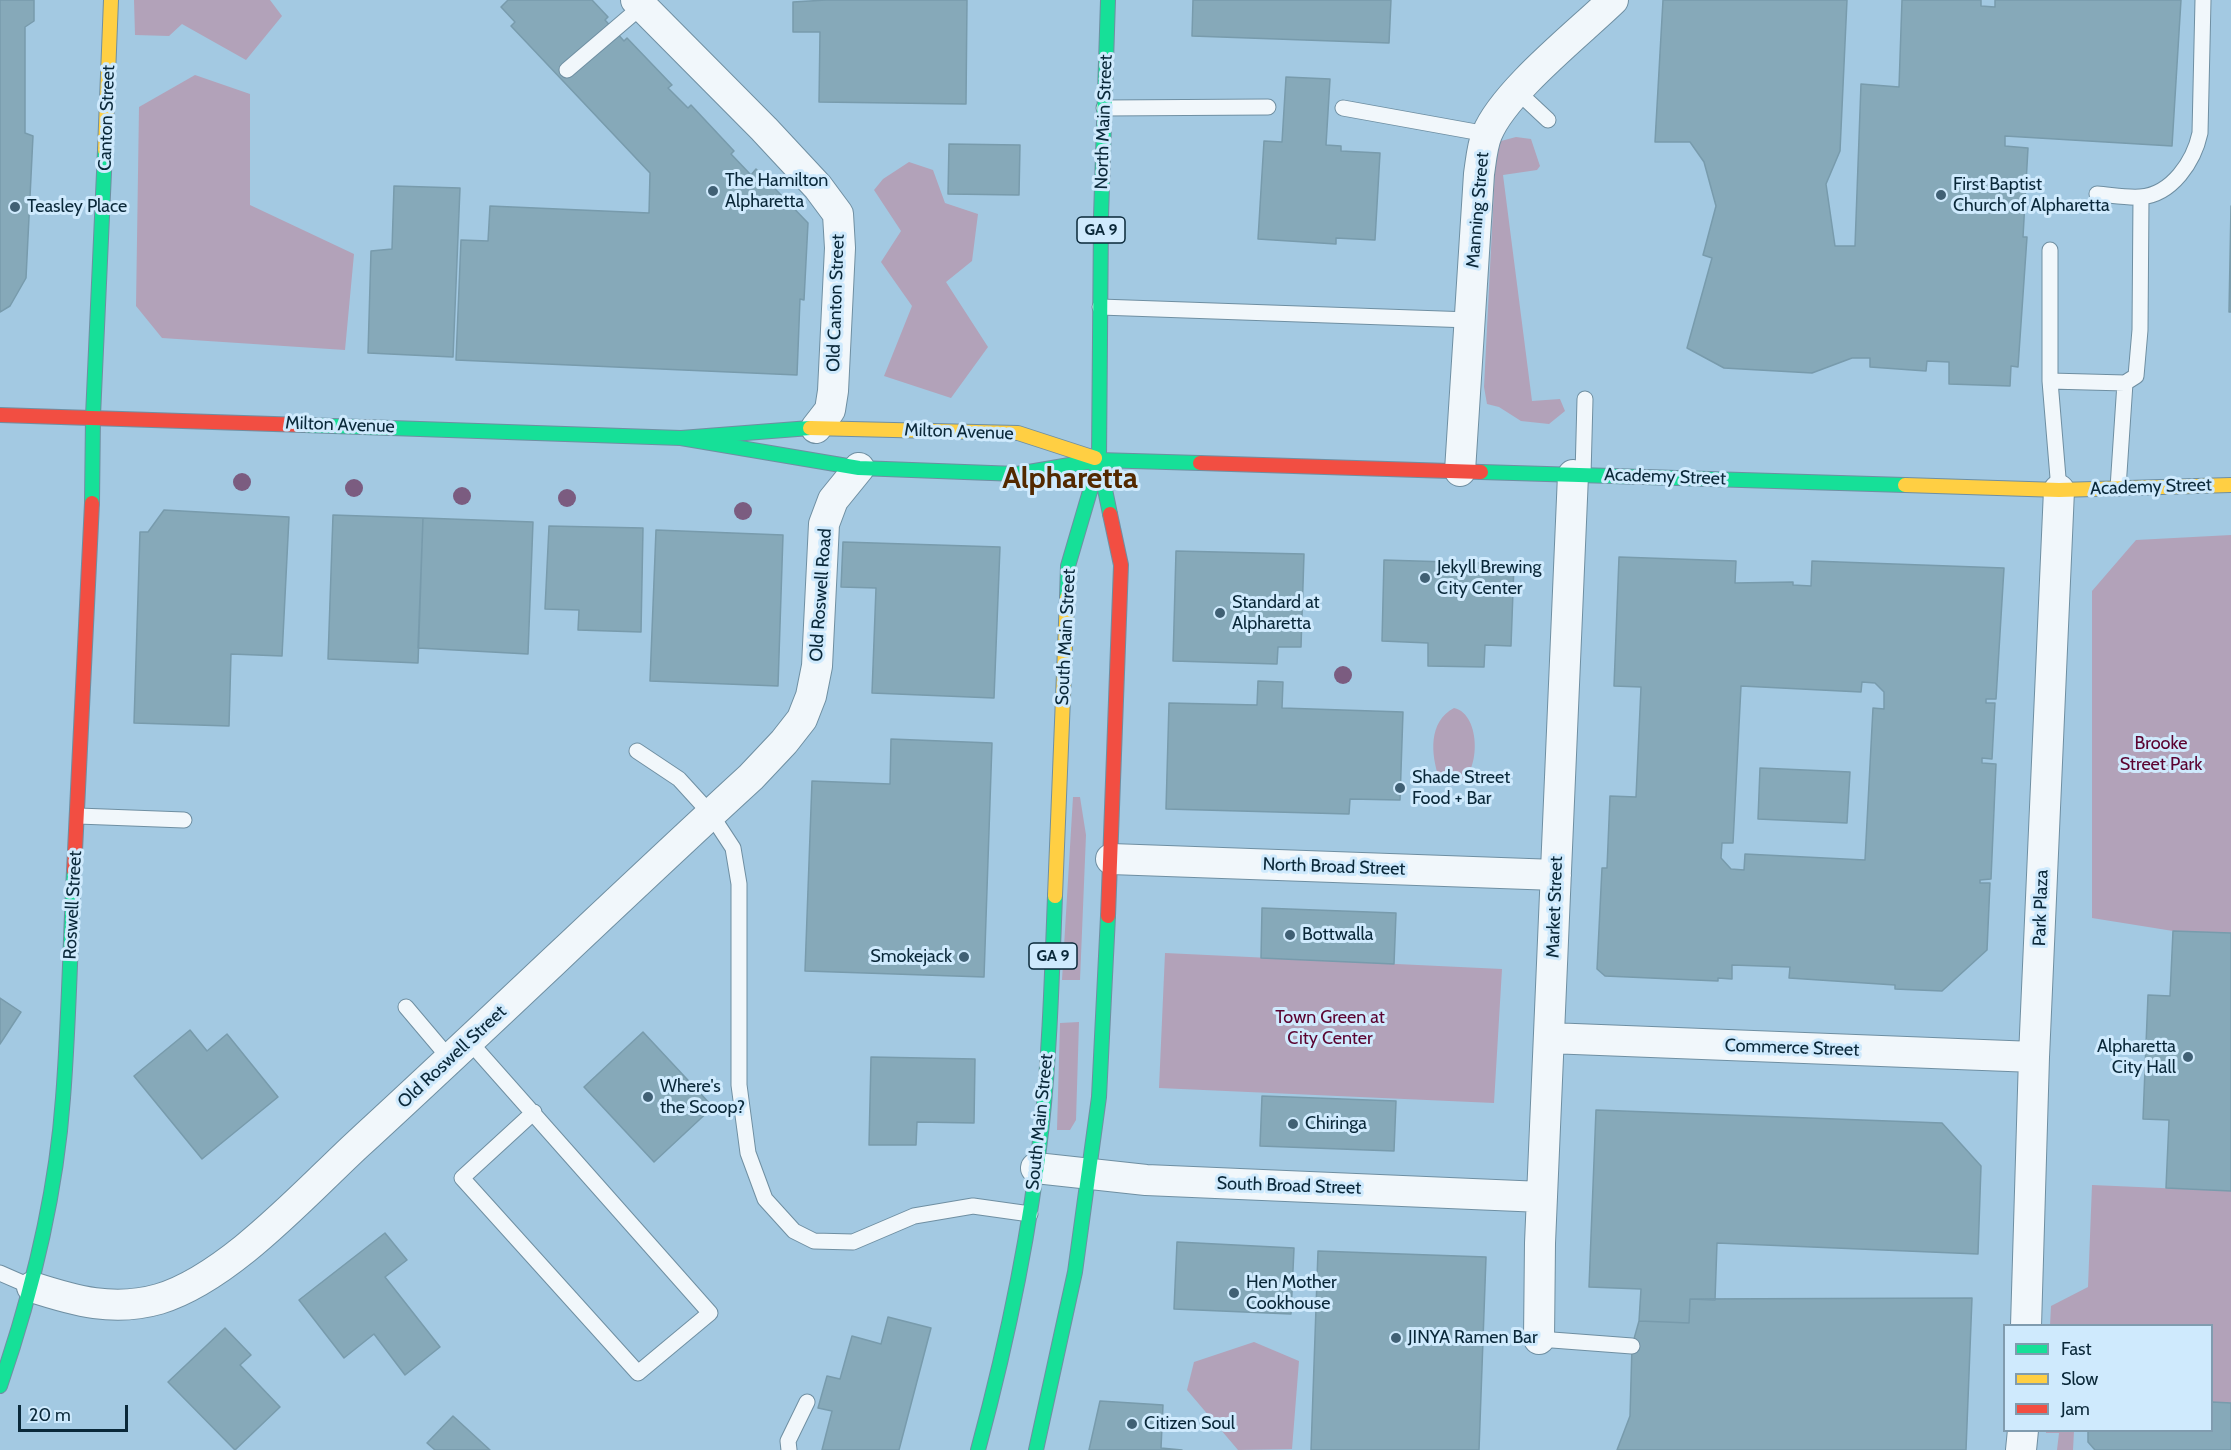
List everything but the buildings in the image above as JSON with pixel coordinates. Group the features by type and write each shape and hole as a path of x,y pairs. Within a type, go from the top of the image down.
{"street":[{"name":"Canton Street","path":"93,416 111,0"},
{"name":"North Main Street","path":"1099,460 1100,307 1108,0"},
{"name":"Manning Street","path":"1460,471 1479,174 1487,134 1498,113 1517,91 1613,0"},
{"name":"Old Canton Street","path":"639,3 772,137 818,187 838,214 840,248 833,391 830,410 816,428"},
{"name":"Milton Avenue","path":"0,415 93,416 681,438 816,428 1018,433 1099,460"},
{"name":"Roswell Street","path":"0,1386 33,1287 57,1161 63,1099 93,479 93,416"},
{"name":"Milton Avenue","path":"681,438 859,468 1017,474 1099,460"},
{"name":"Academy Street","path":"1099,460 2059,490 2231,485"},
{"name":"GA 9","path":"1036,1450 1075,1272 1099,1097 1111,858 1121,565 1099,460"},
{"name":"South Main Street","path":"978,1450 1000,1365 1030,1214 1036,1168 1049,1032 1068,566 1099,460"},
{"name":"Old Roswell Road","path":"811,696 817,666 824,524 833,500 859,468"},
{"name":"Market Street","path":"1539,1340 1542,1197 1556,875 1578,475"},
{"name":"Park Plaza","path":"2026,1324 2034,1057 2059,490"},
{"name":"Old Roswell Street","path":"33,1287 76,1301 124,1306 160,1299 192,1284 223,1265 248,1246 460,1050 784,742 802,719 811,696"},
{"name":"North Broad Street","path":"1111,858 1556,875"},
{"name":"Commerce Street","path":"1549,1038 2034,1057"},
{"name":"South Broad Street","path":"1036,1168 1146,1180 1542,1197"},
{"path":"2021,1450 2023,1432"}],"lane":[{"path":"2097,194 2141,197 2157,192 2186,168 2196,152 2200,133 2203,0"},
{"path":"567,70 639,3"},
{"path":"1517,91 1548,120"},
{"path":"1104,108 1268,107"},
{"path":"1343,108 1487,134"},
{"path":"2050,381 2125,383 2136,376 2141,197"},
{"path":"2050,250 2050,381 2059,490"},
{"path":"1100,307 1470,320"},
{"path":"2118,488 2125,383"},
{"path":"1578,475 1586,399"},
{"path":"637,751 679,779 710,813 733,848 739,884 739,1085 748,1153 765,1199 794,1231 814,1241 853,1242 914,1216 973,1206 1030,1214"},
{"path":"78,816 184,820"},
{"path":"405,1007 534,1112 710,1313 638,1373 462,1178 534,1112"},
{"path":"0,1273 33,1287"},
{"path":"1539,1340 1632,1346"},
{"path":"789,1450 788,1441 807,1402"}],"green space":[{"path":"134,0 270,0 282,16 246,60 182,24 169,36 135,35"},
{"path":"195,75 250,94 250,205 354,254 345,350 162,338 136,306 139,107"},
{"path":"1516,137 1531,139 1540,166 1537,170 1503,175 1532,401 1560,399 1565,411 1549,424 1521,421 1499,407 1487,404 1484,387 1496,150 1501,141"},
{"path":"909,162 933,170 945,203 978,214 972,261 946,282 988,347 951,398 884,376 912,306 881,262 901,231 874,190 883,179"},
{"name":"Brooke Street Park","path":"2231,535 2231,933 2173,931 2092,918 2092,591 2136,540"},
{"path":"1454,708 1470,721 1475,746 1470,770 1464,780 1456,785 1439,778 1433,749 1440,721"},
{"path":"1073,797 1080,797 1086,835 1080,980 1062,980"},
{"name":"Town Green at City Center","path":"1165,953 1502,969 1494,1103 1159,1088"},
{"path":"1079,1022 1076,1120 1070,1130 1057,1130 1060,1023"},
{"path":"2092,1185 2231,1191 2231,1403 2213,1402 2213,1324 2050,1324 2051,1306 2088,1287"},
{"path":"1254,1342 1299,1361 1292,1449 1238,1450 1187,1390 1194,1362"},
{"path":"2074,1432 2073,1450 2057,1450 2059,1433 2046,1433"}],"traffic: fast":[{"path":"1108,0 1101,217 1099,460 1110,514"},
{"path":"92,503 93,416 105,150"},
{"path":"304,425 681,438 810,428"},
{"path":"681,438 859,468 1017,474 1099,460 1200,463"},
{"path":"1067,598 1068,566 1098,464"},
{"path":"1481,472 1905,485"},
{"path":"0,1386 32,1280 55,1171 65,1070 74,871"},
{"path":"978,1450 999,1369 1016,1288 1037,1165 1047,1067 1055,896"},
{"path":"1036,1450 1075,1272 1099,1097 1108,916"}],"traffic: slow":[{"path":"105,150 111,0"},
{"path":"810,428 1018,433 1095,458"},
{"path":"1905,485 2059,490 2231,485"},
{"path":"1055,896 1067,598"}],"traffic: jam":[{"path":"0,415 304,425"},
{"path":"1200,463 1481,472"},
{"path":"74,871 92,503"},
{"path":"1108,916 1121,565 1110,514"}],"place":[{"name":"The Hamilton Alpharetta","path":"713,191"},
{"name":"First Baptist Church of Alpharetta","path":"1941,195"},
{"name":"Teasley Place","path":"15,207"},
{"name":"Jekyll Brewing City Center","path":"1425,578"},
{"name":"Standard at Alpharetta","path":"1220,613"},
{"name":"Shade Street Food + Bar","path":"1400,788"},
{"name":"Bottwalla","path":"1290,935"},
{"name":"Smokejack","path":"964,957"},
{"name":"Alpharetta City Hall","path":"2188,1057"},
{"name":"Where's the Scoop?","path":"648,1097"},
{"name":"Chiringa","path":"1293,1124"},
{"name":"Hen Mother Cookhouse","path":"1234,1293"},
{"name":"JINYA Ramen Bar","path":"1396,1338"},
{"name":"Citizen Soul","path":"1132,1424"}],"district":[{"name":"Alpharetta","path":"1070,479"}]}
